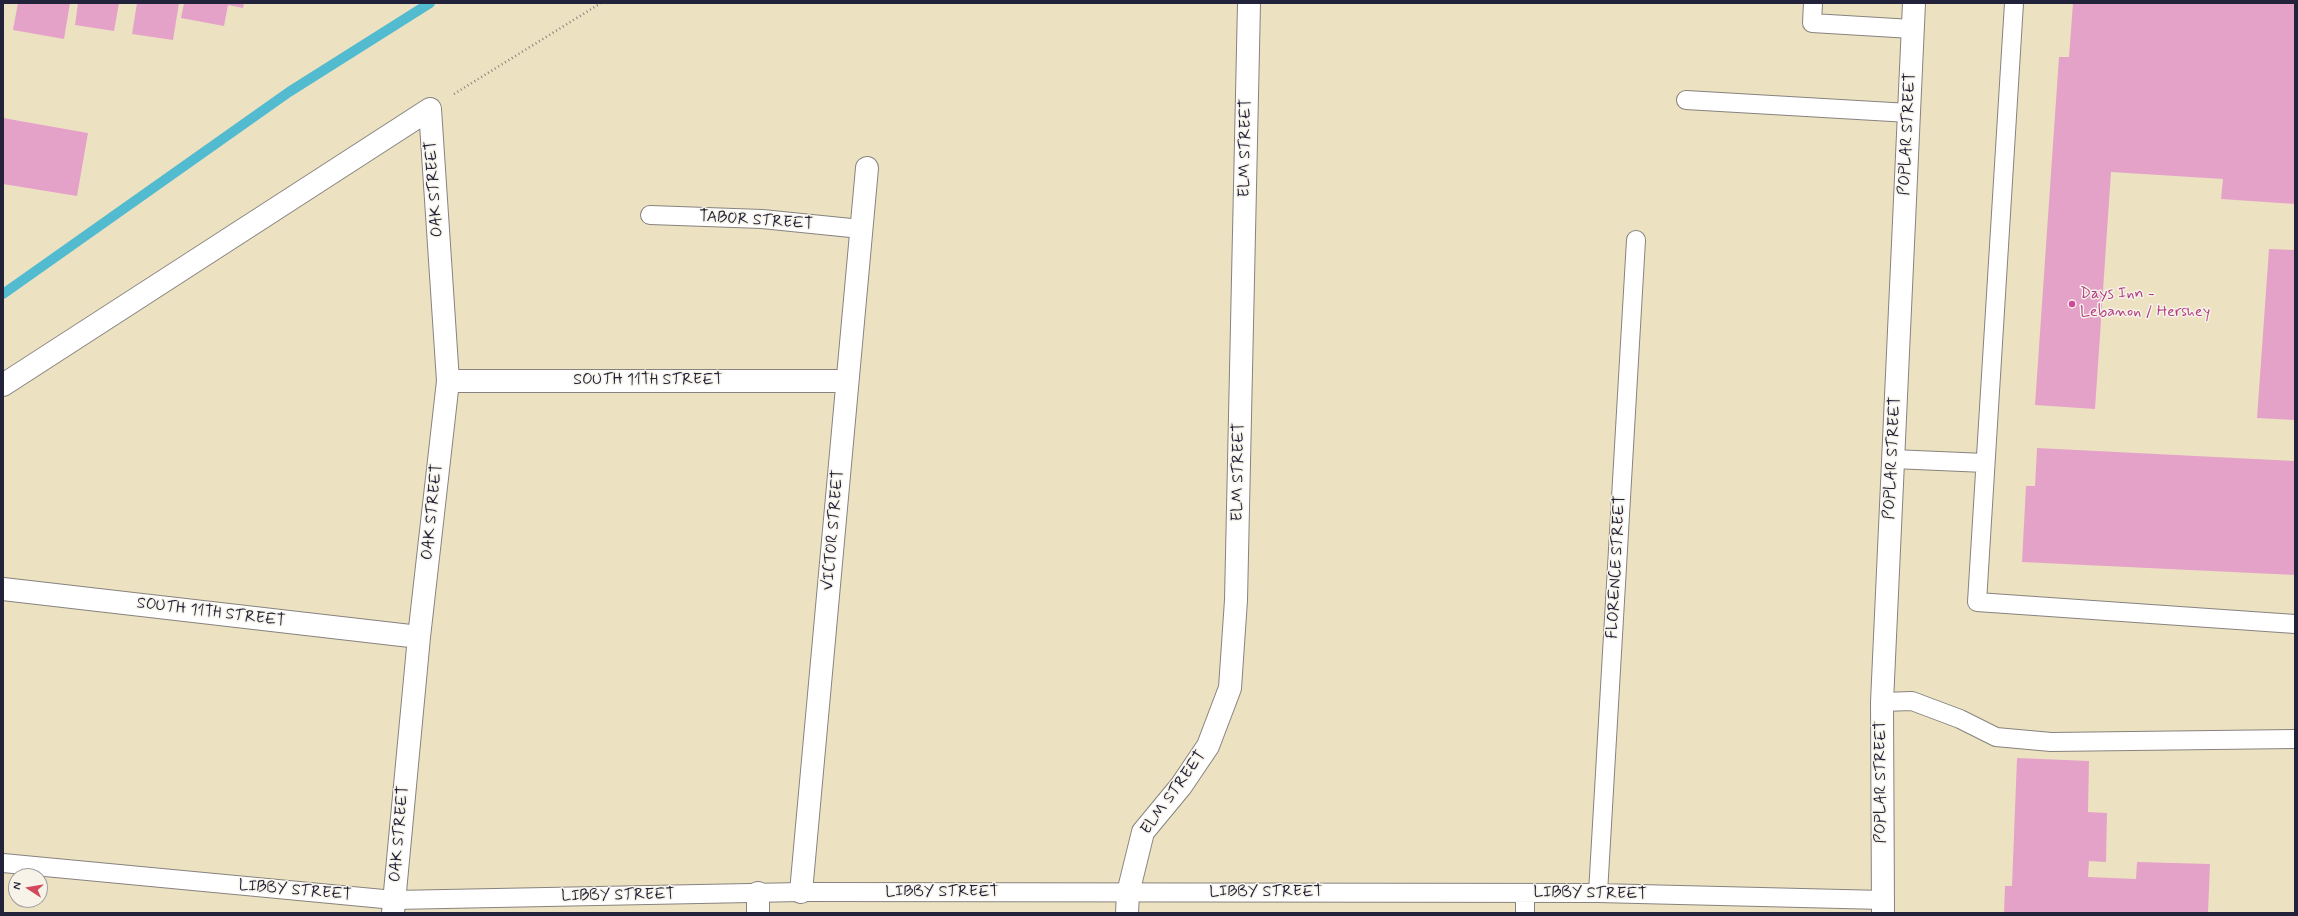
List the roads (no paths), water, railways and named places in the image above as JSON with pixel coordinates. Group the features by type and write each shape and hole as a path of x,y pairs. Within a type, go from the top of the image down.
{"street":[{"name":"ELM STREET","path":"1127,903 1143,832 1181,786 1208,746 1230,688 1236,600 1249,3"},
{"name":"POPLAR STREET","path":"1883,907 1882,702 1914,3"},
{"name":"OAK STREET","path":"3,385 430,110 448,381 419,638 394,907"},
{"name":"VICTOR STREET","path":"801,892 867,168"},
{"name":"SOUTH 11TH STREET","path":"448,381 847,381"},
{"name":"SOUTH 11TH STREET","path":"3,590 419,638"}],"lane":[{"path":"1813,3 1812,23 1912,29"},
{"path":"2014,3 1977,602 2295,624"},
{"path":"1686,100 1909,113"},
{"name":"TABOR STREET","path":"650,216 762,219 861,229"},
{"name":"FLORENCE STREET","path":"1598,893 1636,240"},
{"path":"1893,460 1985,462"},
{"path":"1882,702 1912,701 1960,719 1996,737 2052,742 2295,739"},
{"name":"LIBBY STREET","path":"3,863 394,907 758,903 801,892 1127,903 1525,893 1598,893 1883,907"},
{"path":"1525,893 1525,913"}],"waterway":[{"path":"3,294 289,92 430,3"}],"place":[{"name":"Days Inn - Lebanon / Hershey","path":"2072,304"}]}
